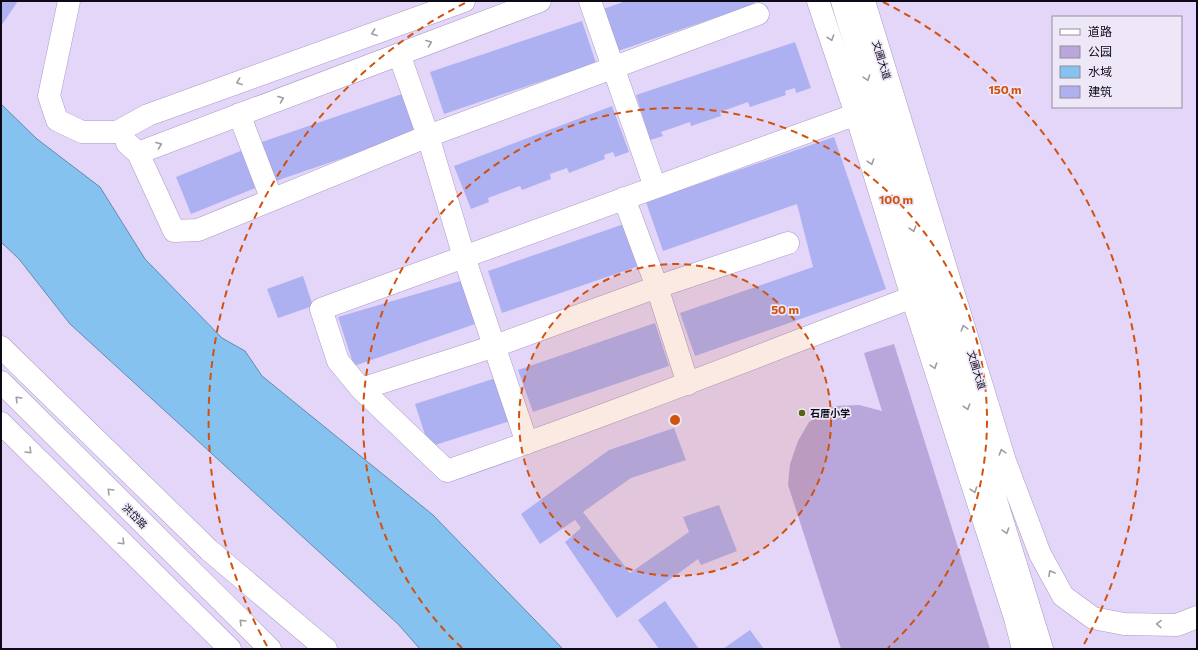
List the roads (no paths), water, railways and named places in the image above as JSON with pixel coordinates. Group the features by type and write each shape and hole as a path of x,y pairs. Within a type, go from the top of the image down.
{"street":[{"path":"69,1 49,96 57,120 82,132 117,132 148,115 464,1"},
{"path":"138,153 540,1"},
{"path":"590,1 655,187"},
{"path":"818,1 866,110 321,309 338,361 361,389 447,471 688,384 931,289 1023,649"},
{"name":"文圃大道","path":"842,1 866,110 931,289 1042,649"},
{"name":"文圃大道","path":"864,1 931,289 1005,461 1040,554 1063,596 1093,618 1124,624 1177,624 1197,617"},
{"path":"117,132 138,153 174,231 198,230 428,136 758,14"},
{"path":"399,54 428,136 464,257 527,443"},
{"path":"239,114 272,200"},
{"path":"624,198 657,287 688,384"},
{"path":"361,389 495,346 657,287 788,243"},
{"path":"1,347 209,550 326,649"},
{"name":"洪岱路","path":"1,382 270,649"},
{"path":"1,424 230,649"}],"water":[{"path":"1,104 37,139 100,187 145,259 222,338 245,351 262,376 433,515 563,649 420,649 398,624 70,324 19,259 1,242"}],"place":[{"name":"石厝小学","path":"802,413"}]}
